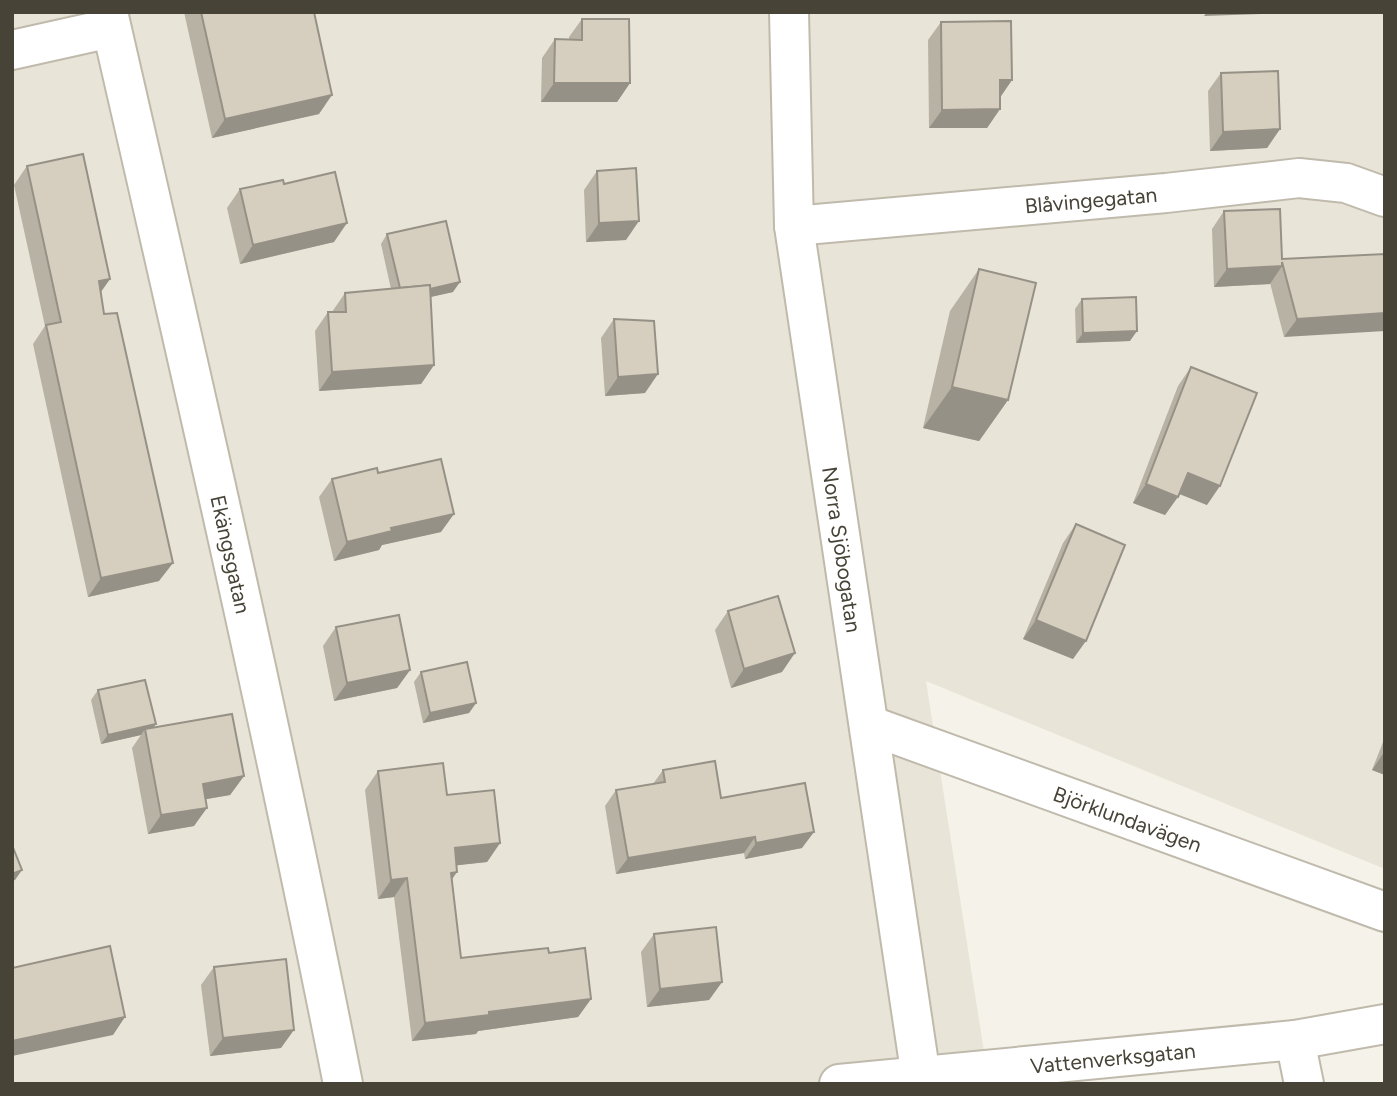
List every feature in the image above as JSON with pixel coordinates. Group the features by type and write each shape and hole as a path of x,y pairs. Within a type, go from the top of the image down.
{"street":[{"name":"Norra Sjöbogatan","path":"789,12 794,226 922,1079"},
{"name":"Ekängsgatan","path":"12,50 110,20 318,954 344,1084"},
{"name":"Blåvingegatan","path":"794,226 1166,193 1299,178 1346,183 1385,197"},
{"name":"Björklundavägen","path":"869,725 1385,912"},
{"name":"Vattenverksgatan","path":"839,1084 922,1079 1295,1040 1385,1024"},
{"path":"1295,1040 1304,1084"}],"shaded area":[{"path":"12,12 1385,12 1385,869 926,681 989,1084 12,1084"}],"building":[{"path":"201,12 314,12 332,95 225,119"},
{"path":"582,19 629,19 630,83 554,83 555,39 582,40"},
{"path":"1011,21 1012,80 1000,80 1000,109 942,110 941,22"},
{"path":"1278,71 1280,129 1223,132 1221,73"},
{"path":"83,154 110,279 99,281 104,314 117,313 173,563 101,578 46,325 61,322 27,166"},
{"path":"636,168 639,221 599,223 597,171"},
{"path":"335,172 347,223 253,245 240,189 283,180 284,184"},
{"path":"1280,209 1282,259 1385,254 1385,313 1297,319 1282,262 1282,266 1227,269 1224,211"},
{"path":"446,221 460,282 430,289 430,285 400,288 387,234"},
{"path":"979,269 1036,283 1008,400 952,387"},
{"path":"430,285 434,365 332,372 328,312 346,312 345,293"},
{"path":"1136,297 1137,331 1083,333 1082,299"},
{"path":"614,319 654,321 658,374 618,377"},
{"path":"1191,367 1257,393 1220,486 1188,473 1178,497 1146,484"},
{"path":"441,459 454,514 391,528 392,531 347,542 332,479 377,468 378,473"},
{"path":"1076,524 1125,545 1086,641 1036,620"},
{"path":"778,596 795,653 744,669 728,611"},
{"path":"399,615 410,670 347,683 336,627"},
{"path":"467,662 476,703 430,713 421,672"},
{"path":"145,680 156,724 108,735 98,690"},
{"path":"232,714 244,776 203,784 207,808 161,815 145,729"},
{"path":"715,761 721,798 805,783 814,832 756,843 755,837 628,858 616,790 665,782 663,770"},
{"path":"443,763 447,795 494,790 500,843 455,848 457,872 451,873 461,958 548,948 549,953 585,948 591,999 425,1023 407,878 391,880 378,771"},
{"path":"12,845 22,870 12,874"},
{"path":"716,927 722,982 660,989 654,934"},
{"path":"110,946 125,1017 12,1041 12,968"},
{"path":"286,959 294,1030 223,1038 214,967"}]}
